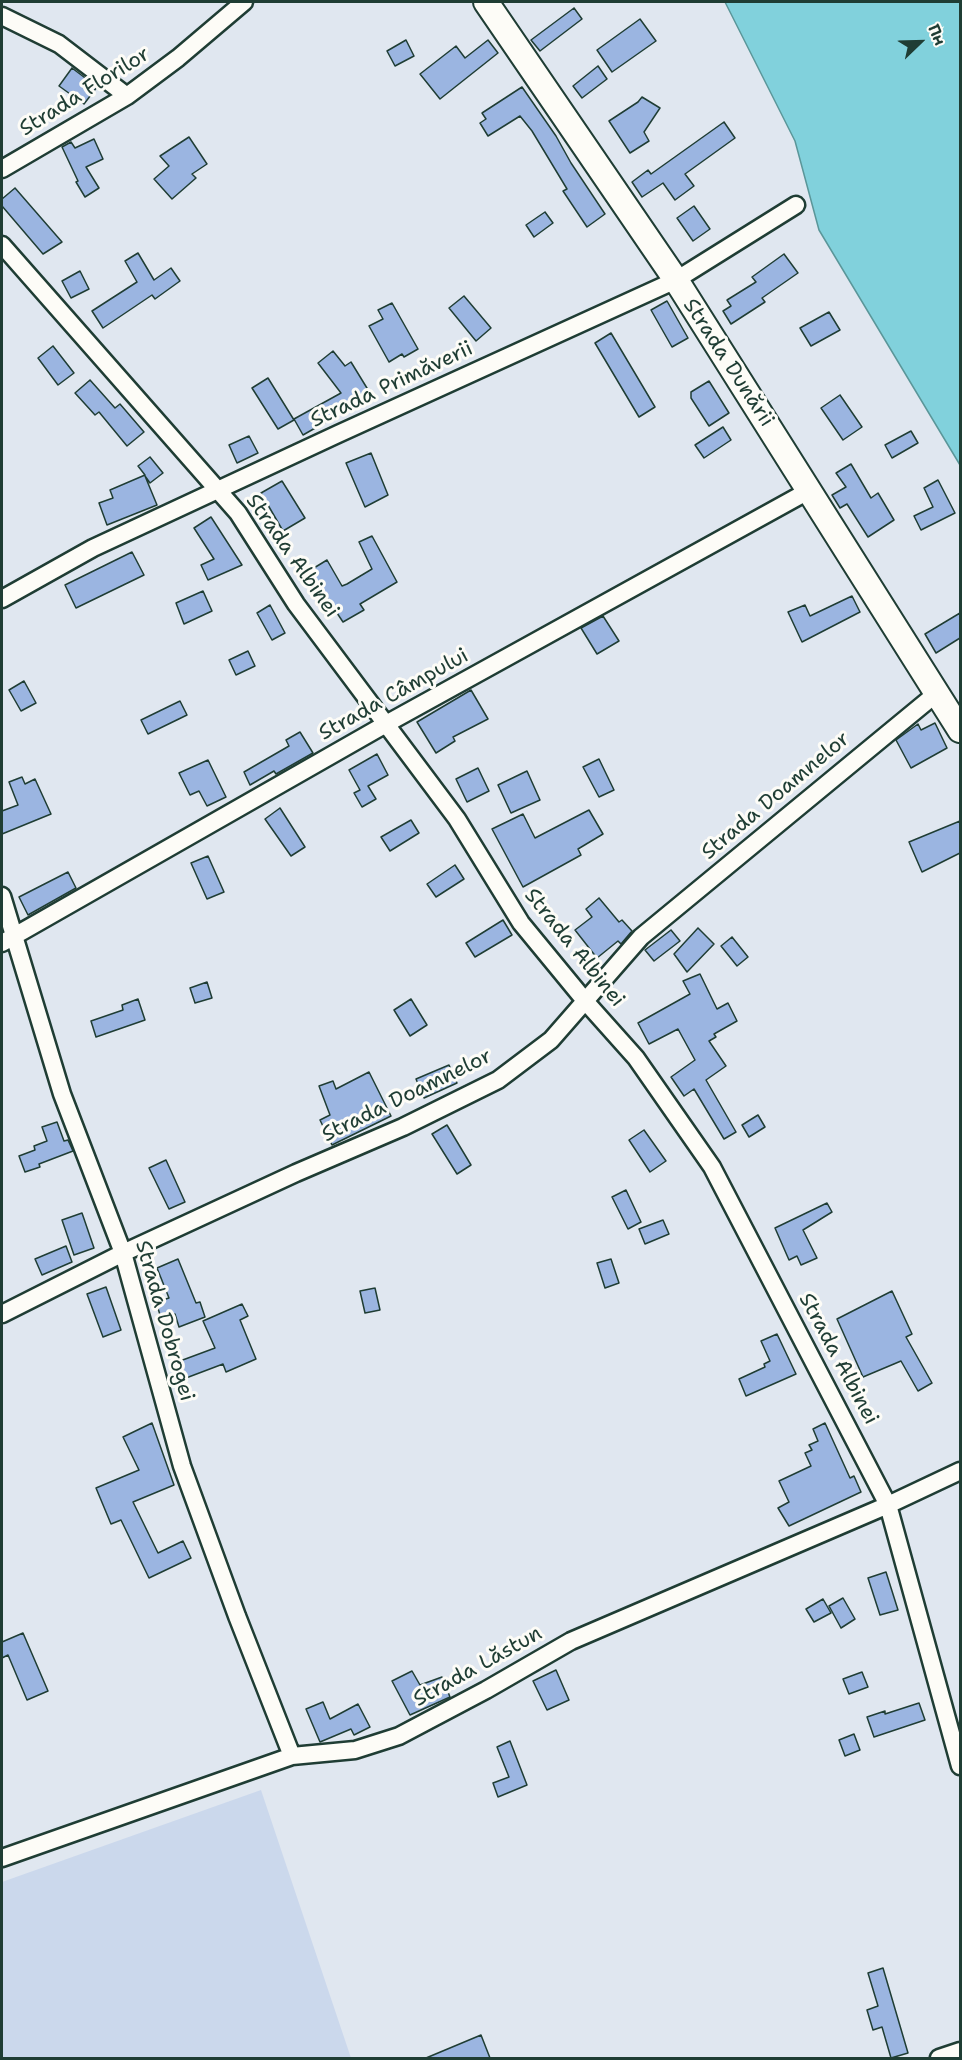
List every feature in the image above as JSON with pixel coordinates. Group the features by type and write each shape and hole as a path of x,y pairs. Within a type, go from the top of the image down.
{"main road":[{"name":"Strada Dunării","path":"486,2 676,280 960,730"}],"street":[{"name":"Strada Florilor","path":"2,170 127,96 178,58 244,2"},
{"path":"2,16 59,44 127,96"},
{"name":"Strada Primăverii","path":"2,599 93,548 676,280 796,205"},
{"name":"Strada Albinei","path":"2,245 238,513 296,604 457,819 521,923 636,1058 712,1167 888,1505 960,1766"},
{"name":"Strada Câmpului","path":"8,940 386,724 810,490"},
{"name":"Strada Doamnelor","path":"2,1314 123,1253 296,1173 403,1128 498,1080 551,1040 641,937 937,693"},
{"name":"Strada Dobrogei","path":"2,896 8,940 62,1094 123,1253 182,1466 292,1756"},
{"name":"Strada Lăstun","path":"2,1858 292,1756 355,1750 399,1736 571,1641 888,1505 960,1471"},
{"path":"939,2058 960,2051"}],"shaded area":[{"path":"261,1790 351,2058 2,2058 2,1882"}],"water":[{"path":"725,2 960,2 960,465 819,230 795,141"}],"building":[{"path":"574,8 582,19 540,51 531,40"},
{"path":"640,19 656,41 612,72 597,50"},
{"path":"406,40 414,56 395,66 387,51"},
{"path":"488,40 498,53 440,99 420,74 456,46 465,58"},
{"path":"598,66 607,79 582,98 573,86"},
{"path":"72,68 97,87 84,104 59,86"},
{"path":"522,87 605,214 587,227 563,191 567,189 532,131 520,116 488,136 480,123 486,119 482,113"},
{"path":"642,97 660,108 644,132 649,141 630,153 609,121"},
{"path":"724,122 735,138 685,174 694,186 675,200 663,183 642,197 632,182 648,170 651,174"},
{"path":"189,137 207,164 192,174 196,178 172,199 154,179 169,166 160,156"},
{"path":"94,139 103,159 86,167 99,188 85,197 76,182 78,181 62,147 71,142 75,148"},
{"path":"15,188 62,242 43,254 2,206 2,199"},
{"path":"694,206 710,229 693,241 677,218"},
{"path":"545,212 553,223 534,237 526,225"},
{"path":"138,253 154,280 171,268 180,281 155,299 152,295 103,328 92,311 137,282 125,261"},
{"path":"784,254 798,273 762,298 765,302 731,324 723,311 731,306 727,300 756,282 752,277"},
{"path":"80,271 89,289 71,298 62,281"},
{"path":"464,296 491,328 476,341 449,308"},
{"path":"667,301 688,338 672,347 651,310"},
{"path":"392,303 418,349 404,357 402,354 389,362 369,326 383,319 378,310"},
{"path":"829,312 840,330 811,346 800,328"},
{"path":"611,333 655,407 639,417 595,343"},
{"path":"53,346 74,373 58,385 38,358"},
{"path":"333,351 345,366 351,362 370,393 303,435 294,419 341,393 318,363"},
{"path":"268,378 294,420 278,429 252,388"},
{"path":"90,380 115,408 120,404 144,432 127,446 99,412 95,415 75,393"},
{"path":"709,381 729,413 709,426 691,398 691,392"},
{"path":"840,395 862,427 843,440 821,408"},
{"path":"723,427 731,440 704,458 695,445"},
{"path":"911,431 918,443 892,458 885,445"},
{"path":"249,436 258,453 237,463 229,445"},
{"path":"371,453 388,495 365,507 346,463"},
{"path":"150,457 163,473 150,483 145,476 157,505 107,525 99,503 113,498 110,490 145,475 138,466"},
{"path":"851,464 871,498 878,493 894,520 868,537 847,504 840,508 832,495 846,487 836,473"},
{"path":"938,480 955,513 921,530 914,516 933,507 924,488"},
{"path":"282,481 305,518 283,531 261,493"},
{"path":"211,517 242,565 208,580 201,565 214,559 194,528"},
{"path":"372,536 397,582 360,604 364,610 343,622 309,571 327,560 342,586 347,584 372,569 359,542"},
{"path":"132,552 144,575 76,608 65,585"},
{"path":"203,591 212,611 184,624 176,603"},
{"path":"852,596 860,612 802,642 788,612 805,605 810,616"},
{"path":"270,605 285,633 272,640 257,613"},
{"path":"960,613 960,638 936,653 925,634"},
{"path":"603,616 619,641 597,654 581,628"},
{"path":"248,651 255,666 236,675 229,660"},
{"path":"24,681 36,703 21,711 9,690"},
{"path":"471,690 488,719 453,737 455,741 436,753 417,722"},
{"path":"180,701 187,715 148,734 141,720"},
{"path":"935,723 947,748 911,768 896,740 918,724 921,730"},
{"path":"300,732 313,753 276,774 274,771 250,785 244,772 289,746 286,740"},
{"path":"377,754 388,775 368,786 376,799 362,807 354,793 360,790 349,770"},
{"path":"599,759 614,790 599,797 583,767"},
{"path":"208,760 226,797 207,806 199,791 190,795 179,773"},
{"path":"478,768 489,791 467,802 456,779"},
{"path":"527,771 540,800 511,813 498,785"},
{"path":"22,777 25,784 35,779 51,814 2,834 2,811 18,805 9,782"},
{"path":"280,808 305,847 291,856 265,819"},
{"path":"589,810 603,834 578,849 581,855 523,887 492,829 523,814 535,838"},
{"path":"411,820 419,833 390,851 381,837"},
{"path":"960,821 960,853 922,872 909,842"},
{"path":"208,856 224,892 207,899 191,863"},
{"path":"455,865 464,879 436,897 427,884"},
{"path":"68,872 76,888 28,915 19,897"},
{"path":"599,898 619,922 622,920 632,931 621,944 618,941 597,958 575,930 592,917 586,909"},
{"path":"503,920 512,935 475,957 466,943"},
{"path":"698,928 714,944 687,972 674,954"},
{"path":"671,930 680,941 654,961 645,950"},
{"path":"732,937 748,957 737,966 721,946"},
{"path":"700,974 717,1009 728,1003 737,1021 714,1034 716,1037 709,1041 726,1066 706,1080 736,1132 724,1139 694,1089 684,1096 671,1077 695,1060 678,1029 649,1044 638,1023 690,994 683,981"},
{"path":"207,982 212,998 195,1003 190,988"},
{"path":"138,999 145,1020 96,1037 91,1021 123,1010 122,1005"},
{"path":"411,999 427,1025 410,1036 394,1010"},
{"path":"449,1065 457,1083 424,1098 416,1079"},
{"path":"369,1072 391,1116 332,1145 320,1120 330,1115 319,1086 333,1081 336,1089"},
{"path":"758,1115 765,1127 749,1137 742,1125"},
{"path":"57,1122 64,1141 68,1140 73,1151 25,1172 19,1156 35,1150 34,1146 47,1141 42,1127"},
{"path":"447,1125 471,1165 457,1174 432,1134"},
{"path":"644,1130 666,1161 650,1172 629,1140"},
{"path":"166,1160 185,1202 169,1209 149,1168"},
{"path":"626,1190 641,1222 628,1229 612,1197"},
{"path":"827,1203 832,1212 803,1230 817,1258 801,1265 797,1256 789,1260 775,1228"},
{"path":"82,1213 94,1248 74,1255 62,1220"},
{"path":"663,1220 669,1234 645,1244 639,1229"},
{"path":"66,1246 72,1262 42,1275 35,1259"},
{"path":"178,1259 196,1303 200,1302 205,1317 179,1327 175,1314 161,1318 156,1302 169,1298 157,1268"},
{"path":"611,1259 619,1283 605,1288 597,1263"},
{"path":"106,1287 121,1330 103,1337 87,1294"},
{"path":"375,1288 380,1310 365,1313 360,1291"},
{"path":"892,1291 912,1334 906,1337 932,1383 918,1391 901,1361 863,1377 837,1319"},
{"path":"242,1304 248,1316 240,1320 256,1359 226,1372 223,1364 186,1378 180,1361 215,1348 203,1321"},
{"path":"777,1334 796,1374 746,1396 739,1379 765,1367 764,1364 770,1361 761,1341"},
{"path":"152,1423 174,1485 133,1502 158,1553 183,1541 191,1558 149,1578 121,1520 111,1524 96,1488 139,1470 123,1437"},
{"path":"825,1423 850,1478 854,1476 861,1492 789,1526 778,1508 789,1502 779,1481 811,1466 805,1453 812,1450 809,1445 818,1441 813,1429"},
{"path":"886,1572 898,1610 880,1615 868,1578"},
{"path":"843,1598 855,1619 841,1628 829,1606"},
{"path":"823,1599 831,1613 814,1622 806,1609"},
{"path":"23,1633 48,1691 27,1700 8,1655 2,1658 2,1642"},
{"path":"556,1670 569,1700 547,1710 533,1681"},
{"path":"412,1671 420,1685 442,1677 450,1697 410,1715 392,1681"},
{"path":"862,1672 868,1687 849,1694 843,1679"},
{"path":"323,1702 330,1719 358,1704 370,1727 354,1735 351,1729 320,1742 306,1709"},
{"path":"919,1703 925,1720 874,1737 867,1717"},
{"path":"854,1734 860,1750 845,1756 839,1740"},
{"path":"510,1741 527,1785 498,1797 493,1783 509,1777 497,1747"},
{"path":"883,1968 908,2053 891,2058 882,2027 873,2030 867,2010 878,2006 868,1973"},
{"path":"481,2035 490,2058 426,2058"}]}
